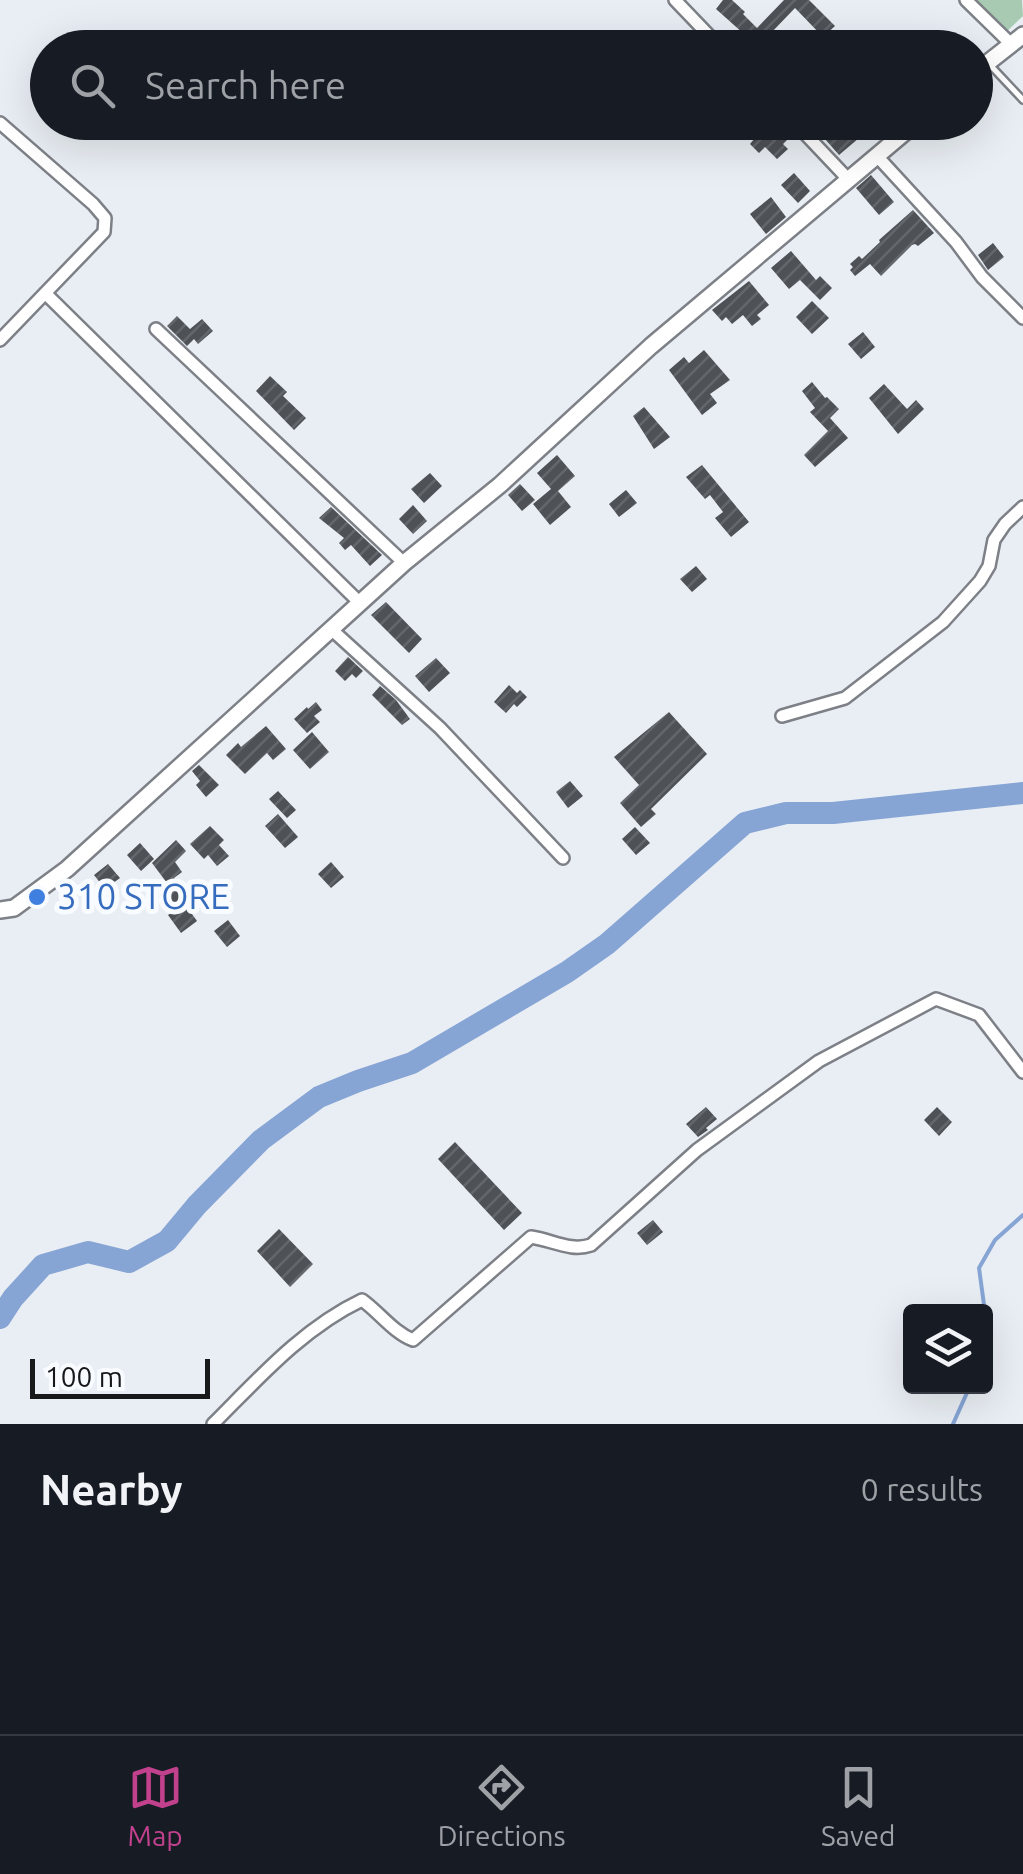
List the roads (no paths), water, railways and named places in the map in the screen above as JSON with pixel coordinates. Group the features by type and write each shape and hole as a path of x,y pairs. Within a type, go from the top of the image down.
{"street":[{"path":"675,0 704,30"},
{"path":"966,0 1017,40 993,59"},
{"path":"0,123 104,218 104,232 0,340"},
{"path":"811,140 848,178"},
{"path":"0,910 14,908 67,869 360,602 500,485 650,346 895,140"},
{"path":"876,155 1023,318"},
{"path":"45,293 360,602"},
{"path":"156,329 404,563"},
{"path":"782,716 845,698 943,622 980,582 989,566 994,540 1023,506"},
{"path":"330,629 440,728 564,858"},
{"path":"213,1424 273,1363 339,1311 362,1300 399,1334 413,1340 531,1237 577,1250 591,1245 697,1150 819,1062 936,999 978,1015 1023,1072"}],"lane":[{"path":"993,76 1023,100"}],"waterway":[{"path":"0,1318 43,1265 88,1252 129,1262 167,1241 261,1140 319,1097 412,1063 567,972 607,944 745,823 786,813 833,813 1023,793"},
{"path":"984,1304 979,1268 995,1240 1023,1215"},
{"path":"953,1424 966,1394"}],"place":[{"name":"310 STORE","path":"37,897"}]}
